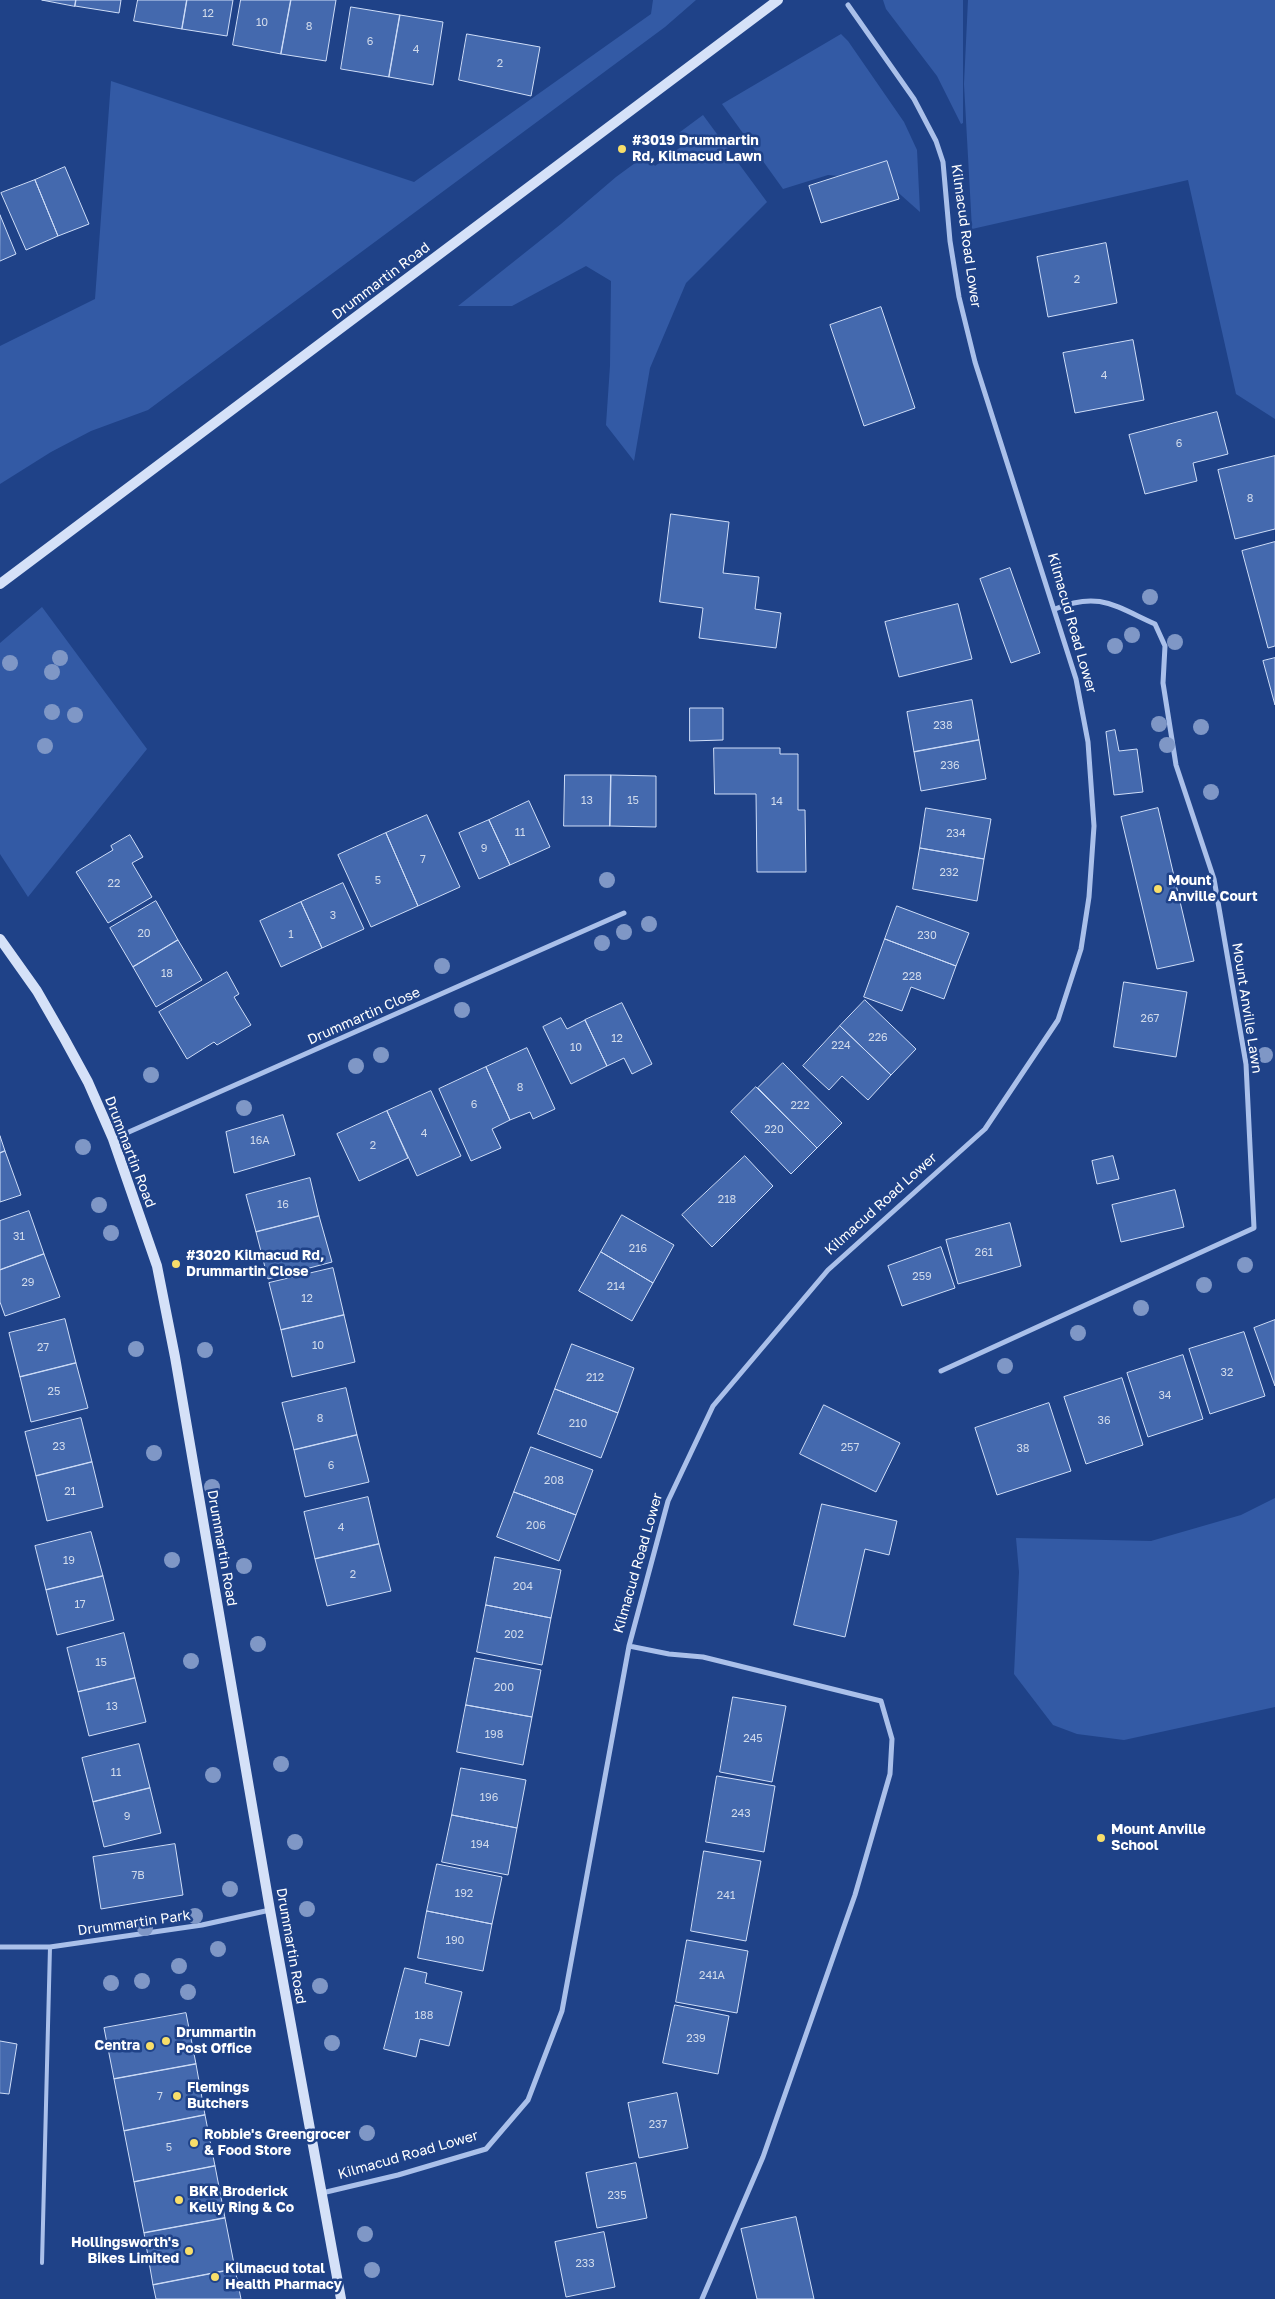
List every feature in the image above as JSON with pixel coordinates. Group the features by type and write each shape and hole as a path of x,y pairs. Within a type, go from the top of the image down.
{"main road":[{"name":"Drummartin Road","path":"0,584 778,0"},
{"name":"Drummartin Road","path":"0,939 36,991 88,1082 113,1139 157,1266 175,1356 270,1910 322,2193"},
{"path":"322,2193 341,2299"}],"street":[{"name":"Kilmacud Road Lower","path":"322,2193 398,2175 486,2149 528,2100 562,2011 629,1646 668,1500 713,1406 828,1270 986,1129 1058,1020 1081,949 1089,897 1094,826 1088,742 1076,679 1055,608 972,352 959,297 950,240 943,162 936,141 914,99 848,5"},
{"name":"Mount Anville Lawn","path":"941,1371 1254,1228 1246,1064 1214,879 1176,765 1163,683 1165,646 1154,624 1100,600 1074,601 1055,608"},
{"name":"Drummartin Close","path":"113,1139 624,913"},
{"path":"629,1646 669,1654 703,1657 881,1700 892,1739 890,1774 856,1895 763,2157 702,2299"},
{"name":"Drummartin Park","path":"0,1947 50,1947 202,1925 270,1910"}],"lane":[{"path":"42,2263 50,1947"}],"shaded area":[{"path":"653,0 696,0 665,27 148,410 91,431 51,452 0,484 0,346 95,299 111,81 414,182 651,14"},
{"path":"883,0 963,0 963,123 961,124 937,76 886,9"},
{"path":"968,0 1275,0 1275,419 1236,394 1188,180 972,229 964,84"},
{"path":"841,34 848,41 904,122 917,150 920,212 884,180 828,175 783,189 722,104"},
{"path":"703,115 767,202 686,283 650,368 634,461 606,425 610,366 611,281 586,266 512,306 458,306 561,224 616,177 646,155 655,166 682,146 676,135"},
{"path":"42,607 147,749 28,897 0,854 0,643"},
{"path":"1275,1498 1275,1707 1124,1740 1077,1734 1053,1725 1014,1674 1019,1572 1016,1538 1151,1541 1241,1515"}],"building":[{"path":"42,0 76,0 75,6"},
{"path":"76,0 121,0 119,13 75,6"},
{"path":"138,0 187,0 182,29 134,21"},
{"path":"187,0 233,0 227,36 182,29"},
{"path":"241,0 291,0 281,54 233,45"},
{"path":"291,0 336,0 326,61 281,54"},
{"path":"351,7 400,15 389,77 341,69"},
{"path":"400,15 443,22 433,85 389,77"},
{"path":"467,34 540,47 531,96 459,80"},
{"path":"887,161 899,199 821,223 809,186"},
{"path":"65,167 89,224 58,236 35,180"},
{"path":"35,180 58,236 26,250 1,193"},
{"path":"0,215 16,254 0,261"},
{"path":"1106,243 1117,303 1048,317 1037,257"},
{"path":"881,307 915,408 864,426 830,325"},
{"path":"1133,340 1144,400 1075,413 1063,353"},
{"path":"1217,412 1228,454 1193,463 1197,481 1145,494 1129,435"},
{"path":"1275,456 1275,529 1235,539 1218,470"},
{"path":"671,514 729,522 723,573 759,577 755,609 781,613 776,648 699,638 703,608 660,602"},
{"path":"1275,542 1275,646 1268,648 1242,551"},
{"path":"1010,568 1040,653 1011,663 980,579"},
{"path":"958,604 972,659 899,677 885,622"},
{"path":"1275,658 1275,705 1263,661"},
{"path":"972,700 979,740 914,752 907,712"},
{"path":"690,708 723,708 723,740 690,741"},
{"path":"1115,730 1119,751 1137,749 1143,792 1114,795 1106,732"},
{"path":"979,740 986,779 921,791 914,752"},
{"path":"714,748 780,748 780,754 798,754 798,810 805,810 806,872 757,872 756,794 715,794"},
{"path":"565,775 611,775 610,826 564,826"},
{"path":"611,775 656,776 656,827 610,826"},
{"path":"529,801 550,847 510,865 489,820"},
{"path":"926,808 991,819 984,859 920,848"},
{"name":"Mount Anville Court","path":"1158,808 1194,961 1157,969 1121,817"},
{"path":"427,815 460,887 418,906 386,833"},
{"path":"489,820 510,865 479,879 459,833"},
{"path":"386,833 418,906 371,927 338,855"},
{"path":"130,835 143,857 132,863 152,897 108,923 76,872 113,850 111,846"},
{"path":"920,848 984,859 977,901 913,889"},
{"path":"343,883 364,929 322,948 301,902"},
{"path":"156,901 178,940 133,967 110,928"},
{"path":"301,902 322,948 281,967 260,921"},
{"path":"897,906 969,933 956,966 885,939"},
{"path":"885,939 956,966 944,999 911,987 902,1011 864,997"},
{"path":"178,940 202,980 156,1007 133,967"},
{"path":"227,972 239,994 234,997 251,1025 217,1045 214,1042 187,1059 159,1012"},
{"path":"1124,982 1187,992 1176,1057 1114,1047"},
{"path":"865,1000 916,1049 891,1075 840,1026"},
{"path":"622,1003 652,1064 632,1074 624,1058 607,1066 585,1020"},
{"path":"561,1018 567,1029 585,1020 607,1066 571,1084 543,1027"},
{"path":"840,1026 891,1075 868,1100 842,1076 829,1090 803,1066"},
{"path":"527,1048 555,1109 533,1119 530,1112 510,1120 486,1067"},
{"path":"783,1063 842,1123 817,1148 758,1088"},
{"path":"486,1067 510,1120 492,1129 501,1148 471,1161 439,1089"},
{"path":"756,1087 817,1148 791,1174 731,1112"},
{"path":"431,1091 461,1156 417,1176 387,1111"},
{"path":"387,1111 408,1158 359,1181 337,1134"},
{"path":"283,1115 295,1155 234,1173 226,1132"},
{"path":"0,1136 5,1151 0,1153"},
{"path":"5,1151 21,1195 0,1202 0,1153"},
{"path":"745,1156 773,1186 712,1247 682,1215"},
{"path":"1113,1156 1119,1179 1097,1184 1092,1161"},
{"path":"310,1178 319,1216 256,1232 246,1195"},
{"path":"1175,1190 1184,1227 1121,1242 1112,1205"},
{"path":"29,1211 44,1254 0,1270 0,1221"},
{"path":"622,1215 674,1245 653,1283 601,1252"},
{"path":"319,1216 332,1262 268,1279 256,1232"},
{"path":"1010,1223 1021,1266 958,1284 946,1240"},
{"path":"941,1247 955,1288 902,1306 888,1266"},
{"path":"601,1252 653,1283 632,1321 579,1291"},
{"path":"44,1254 60,1297 5,1316 0,1302 0,1270"},
{"path":"333,1268 344,1315 281,1330 269,1283"},
{"path":"344,1315 355,1362 292,1377 281,1330"},
{"path":"65,1319 76,1363 20,1377 9,1333"},
{"path":"1275,1320 1275,1386 1254,1328"},
{"path":"1244,1332 1265,1396 1210,1414 1189,1349"},
{"path":"572,1344 634,1368 618,1413 555,1389"},
{"path":"1183,1355 1203,1419 1148,1437 1127,1373"},
{"path":"76,1363 88,1408 31,1422 20,1377"},
{"path":"1122,1378 1143,1445 1086,1464 1064,1397"},
{"path":"346,1388 357,1435 294,1450 282,1403"},
{"path":"555,1389 618,1413 601,1458 538,1434"},
{"path":"1049,1403 1071,1471 997,1495 975,1428"},
{"path":"824,1405 900,1443 876,1492 800,1454"},
{"path":"81,1418 92,1462 36,1476 25,1432"},
{"path":"357,1435 369,1482 305,1497 294,1450"},
{"path":"531,1447 593,1470 576,1515 514,1492"},
{"path":"92,1462 103,1507 47,1521 36,1476"},
{"path":"514,1492 576,1515 559,1561 497,1537"},
{"path":"368,1497 379,1544 315,1559 304,1512"},
{"path":"822,1504 897,1521 889,1555 865,1549 845,1637 794,1625"},
{"path":"91,1532 103,1576 46,1590 35,1546"},
{"path":"379,1544 391,1591 327,1606 315,1559"},
{"path":"495,1557 561,1570 551,1618 486,1605"},
{"path":"103,1576 114,1620 57,1635 46,1590"},
{"path":"486,1605 551,1618 542,1665 477,1652"},
{"path":"124,1633 135,1678 78,1692 67,1648"},
{"path":"475,1658 541,1670 532,1717 466,1705"},
{"path":"135,1678 146,1722 89,1736 78,1692"},
{"path":"733,1697 786,1706 772,1782 720,1772"},
{"path":"466,1705 532,1717 523,1765 457,1752"},
{"path":"139,1744 150,1788 93,1802 82,1758"},
{"path":"461,1768 526,1780 517,1828 452,1815"},
{"path":"717,1776 775,1786 764,1852 706,1842"},
{"path":"150,1788 161,1833 104,1847 93,1802"},
{"path":"452,1815 517,1828 508,1875 442,1862"},
{"path":"175,1844 183,1895 101,1909 93,1857"},
{"path":"704,1851 761,1861 746,1941 691,1931"},
{"path":"437,1864 502,1877 492,1924 427,1911"},
{"path":"427,1911 492,1924 483,1971 418,1958"},
{"path":"687,1940 748,1951 737,2013 676,2002"},
{"path":"405,1968 427,1973 425,1983 462,1992 449,2046 420,2039 416,2057 384,2049"},
{"path":"675,2005 729,2016 718,2074 663,2063"},
{"name":"Centra","path":"186,2013 196,2064 114,2079 104,2028"},
{"path":"0,2041 17,2044 9,2094 0,2093"},
{"path":"196,2064 205,2115 124,2131 114,2079"},
{"path":"677,2093 688,2148 639,2158 628,2103"},
{"path":"205,2115 215,2166 134,2182 124,2131"},
{"path":"636,2163 647,2218 597,2228 586,2173"},
{"name":"BKR Broderick Kelly Ring & Co","path":"215,2166 225,2218 144,2233 134,2182"},
{"path":"796,2217 814,2299 757,2299 741,2229"},
{"name":"Hollingsworth's Bikes Limited","path":"225,2218 235,2269 153,2285 144,2233"},
{"path":"604,2232 615,2287 566,2297 555,2242"},
{"name":"Kilmacud total Health Pharmacy","path":"235,2269 241,2299 156,2299 153,2285"}],"place":[{"name":"#3019 Drummartin Rd, Kilmacud Lawn","path":"622,149"},
{"name":"Mount Anville Court","path":"1158,889"},
{"name":"#3020 Kilmacud Rd, Drummartin Close","path":"176,1264"},
{"name":"Mount Anville School","path":"1101,1838"},
{"name":"Drummartin Post Office","path":"166,2041"},
{"name":"Centra","path":"150,2046"},
{"name":"Flemings Butchers","path":"177,2096"},
{"name":"Robbie's Greengrocer & Food Store","path":"194,2143"},
{"name":"BKR Broderick Kelly Ring & Co","path":"179,2200"},
{"name":"Hollingsworth's Bikes Limited","path":"189,2251"},
{"name":"Kilmacud total Health Pharmacy","path":"215,2277"}]}
